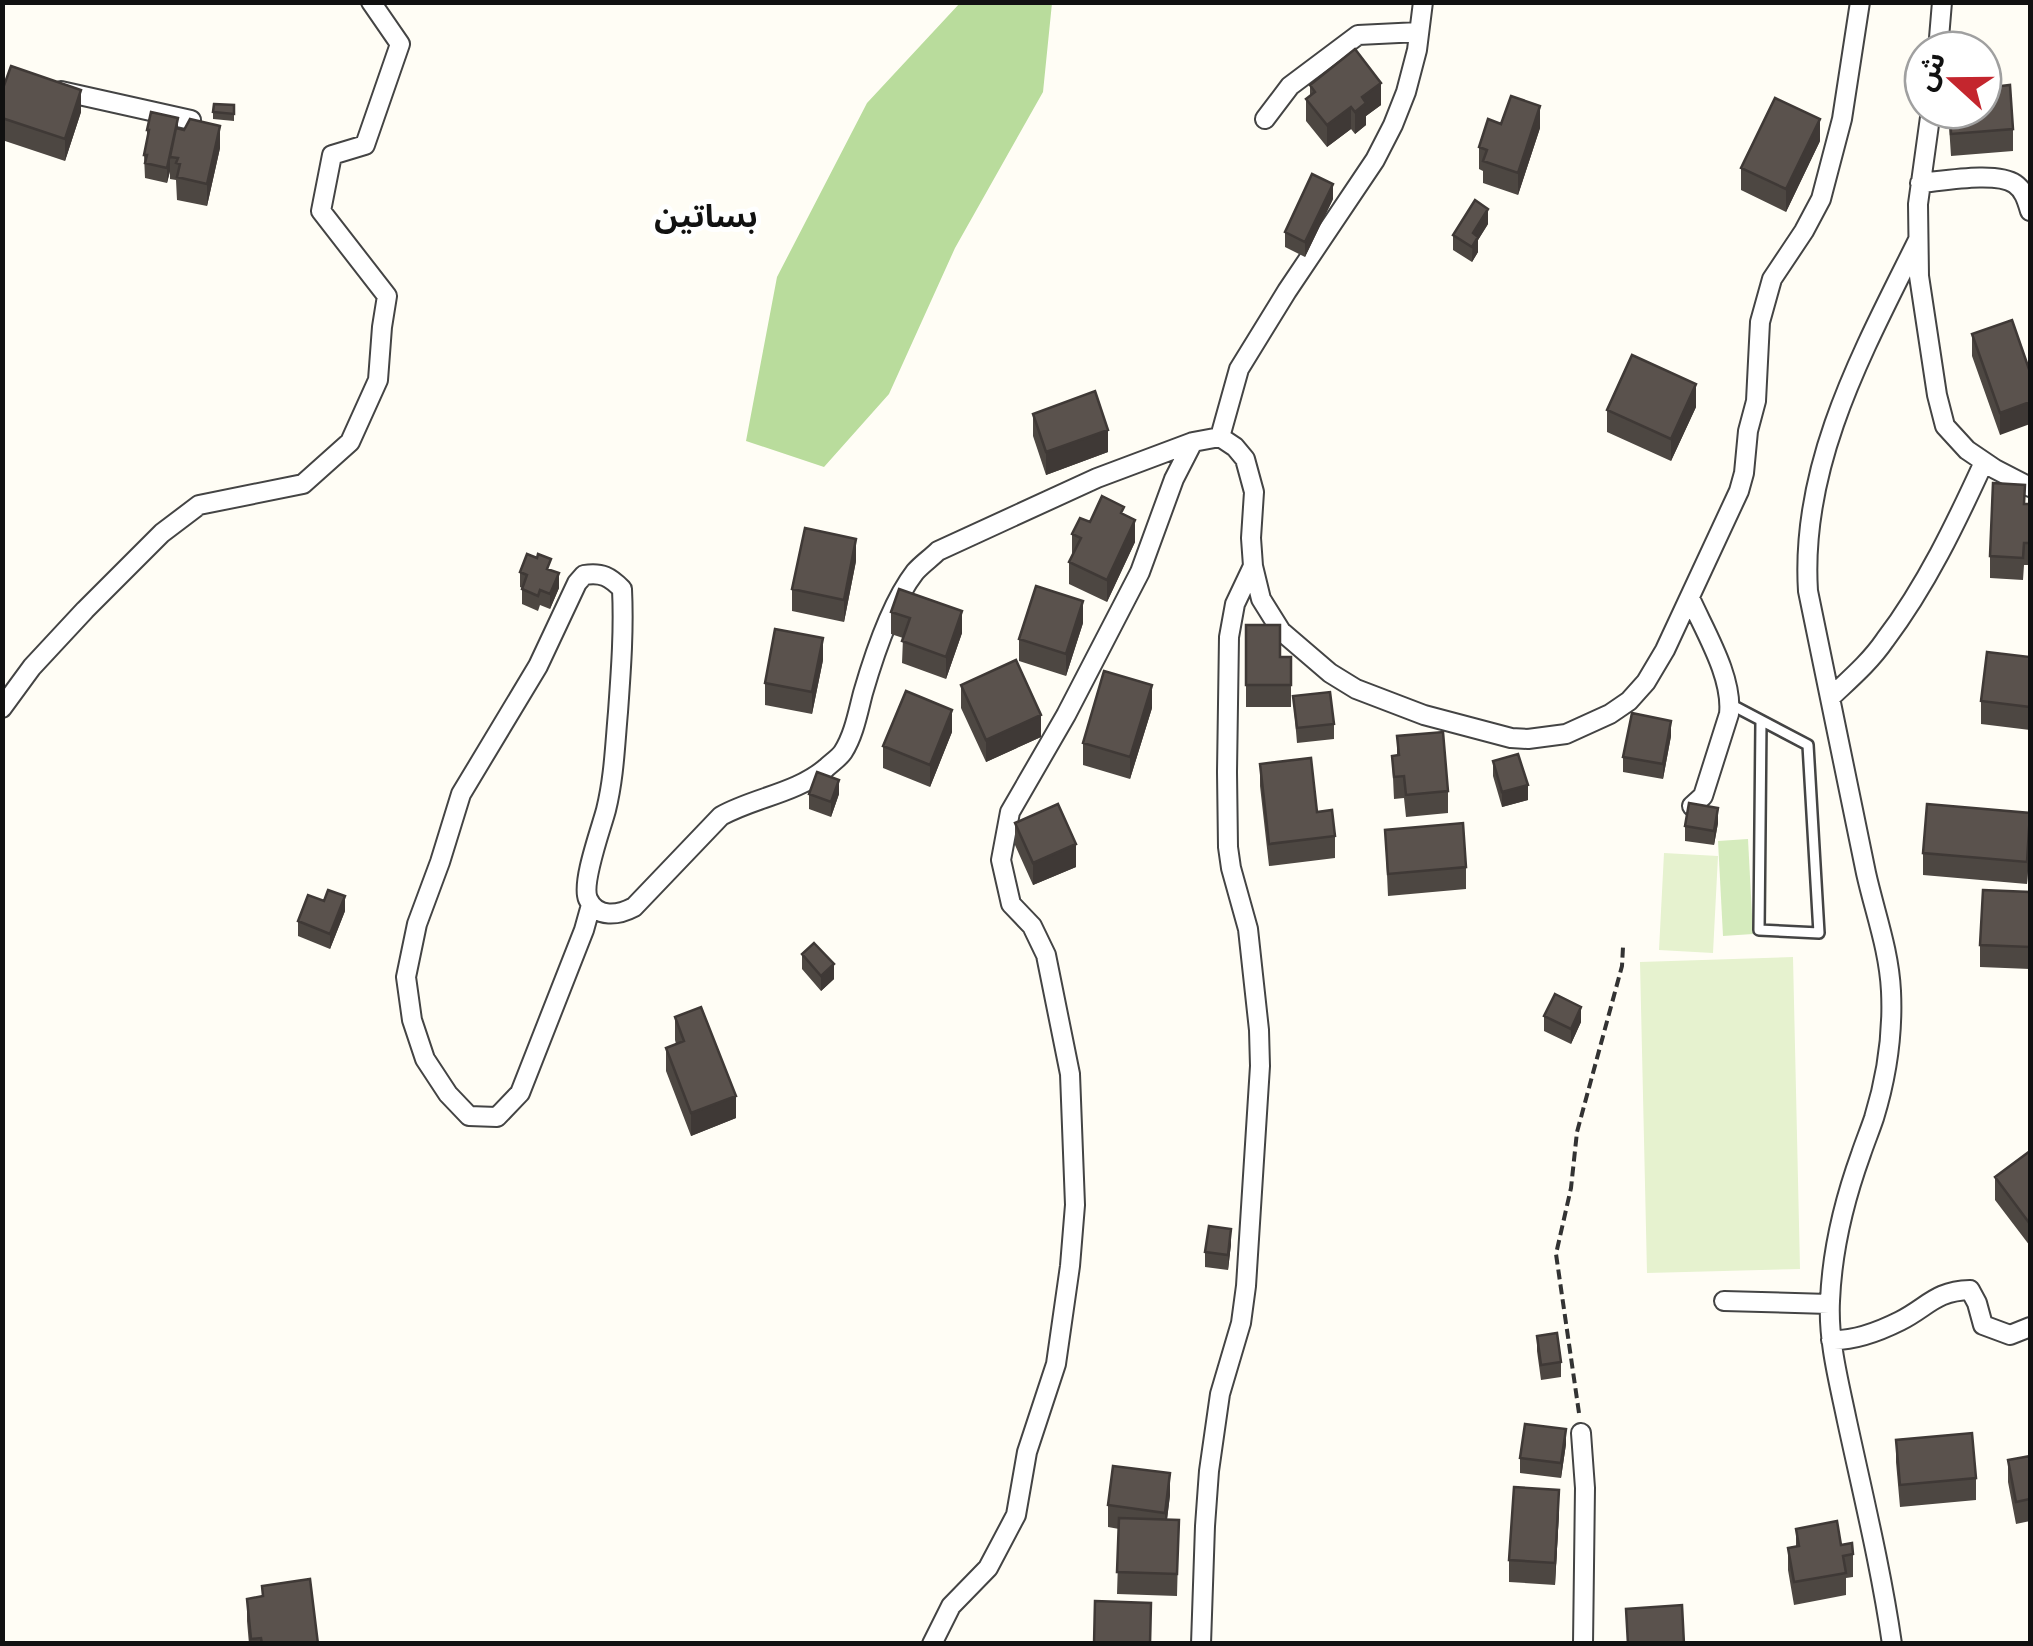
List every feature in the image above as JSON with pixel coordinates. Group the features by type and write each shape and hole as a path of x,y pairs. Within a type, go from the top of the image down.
{"street":[{"path":"2,708 32,667 84,610 162,533 198,505 303,484 350,442 378,380 387,296 321,210 332,155 364,145 400,44 372,2"},
{"path":"1220,437 1239,368 1375,160 1393,124 1406,92 1423,2"},
{"path":"591,905 520,1092 497,1116 469,1116 425,1060 412,1020 406,977 416,924 461,794 538,666 584,575 597,573 611,578 622,589 612,782 586,895 591,905 612,915 634,906 720,816 796,787 816,776 842,753 901,594 917,569 938,551 1098,478 1193,442 1220,437 1246,459 1254,492 1253,566 1261,599 1281,630 1343,681 1424,715 1528,740 1566,734 1610,714 1646,682 1665,650 1739,491 1756,402 1760,322 1772,279 1821,199 1842,119 1860,2"},
{"path":"1940,30 1942,2"},
{"path":"1265,119 1290,86 1358,35 1419,32"},
{"path":"35,85 191,120"},
{"path":"1928,130 1918,204 1918,240 1923,312 1945,426 1967,450 2030,487"},
{"path":"1920,183 2002,178 2016,184 2030,211"},
{"path":"1892,1644 1832,1340 1830,1304 1838,1234 1881,1089 1891,992 1888,958 1867,877 1808,591 1806,555 1815,485 1834,425 1918,240"},
{"path":"932,1644 950,1606 988,1568 1016,1514 1028,1452 1056,1364 1074,1220 1070,1074 1046,955 1032,926 1011,904 1001,860 1010,812 1140,572 1174,479 1193,442"},
{"path":"1831,697 1885,642 1906,610 1984,462"},
{"path":"1201,1644 1209,1471 1220,1394 1241,1323 1246,1286 1260,1066 1250,944 1230,868 1226,772 1229,637 1235,604 1253,566"},
{"path":"1690,598 1720,665 1730,704 1703,796 1692,806"},
{"path":"1832,1340 1846,1341 1900,1321 1950,1290 1970,1290 1983,1325 2010,1335 2030,1328"},
{"path":"1724,1301 1830,1304"},
{"path":"1582,1433 1583,1644"}],"lane":[{"path":"1730,704 1761,720 1808,746 1819,933 1758,930 1761,720"}],"path":[{"path":"1582,1433 1556,1254 1572,1188 1576,1132 1622,966 1623,947"}],"green space":[{"path":"960,3 1052,3 1043,92 955,248 889,394 824,467 746,441 777,277 867,103"},
{"path":"1748,839 1753,934 1723,936 1718,841"},
{"path":"1664,853 1718,856 1713,953 1659,950"},
{"path":"1793,957 1800,1269 1647,1273 1640,962"}],"building":[{"path":"1355,49 1381,83 1362,97 1366,103 1355,112 1351,107 1327,125 1306,99 1315,92 1310,85"},
{"path":"11,66 81,90 65,139 2,118 2,91"},
{"path":"2010,85 2013,129 2003,130 2003,86"},
{"path":"1511,96 1540,106 1518,173 1483,161 1487,150 1479,147 1488,119 1501,124"},
{"path":"1775,98 1820,119 1786,189 1741,168"},
{"path":"214,104 234,105 234,114 213,112"},
{"path":"151,112 178,118 167,168 145,163"},
{"path":"190,119 220,126 207,184 177,177 178,158 170,157 176,128 184,130"},
{"path":"1951,130 2001,130 1951,134"},
{"path":"1312,174 1333,184 1305,242 1285,232"},
{"path":"1475,200 1488,209 1473,233 1478,237 1472,247 1453,235"},
{"path":"2012,320 2030,372 2030,402 2000,413 1972,334"},
{"path":"1632,355 1696,384 1671,439 1607,410"},
{"path":"1095,391 1108,430 1046,452 1033,414"},
{"path":"1993,483 2025,485 2024,504 2030,504 2030,543 2024,543 2023,558 1990,556"},
{"path":"1102,496 1124,507 1121,513 1135,520 1107,580 1069,562 1081,538 1072,534 1080,518 1090,522"},
{"path":"805,528 856,539 844,600 792,589"},
{"path":"527,554 551,559 547,569 559,573 550,594 540,590 538,596 522,589 527,575 520,572"},
{"path":"1036,586 1083,601 1066,654 1019,639"},
{"path":"899,589 962,611 946,657 902,641 910,618 891,612"},
{"path":"1246,625 1280,625 1280,657 1291,657 1291,685 1246,685"},
{"path":"775,629 823,638 812,692 765,683"},
{"path":"1987,652 2030,657 2030,707 1981,701"},
{"path":"1016,660 1041,715 986,740 961,685"},
{"path":"1104,671 1152,685 1130,757 1083,743"},
{"path":"906,691 952,710 930,765 883,746"},
{"path":"1330,692 1334,724 1297,728 1293,696"},
{"path":"1632,713 1671,721 1663,764 1623,757"},
{"path":"1443,732 1448,791 1406,795 1404,776 1394,777 1392,756 1399,755 1397,736"},
{"path":"1518,754 1528,785 1502,792 1493,761"},
{"path":"1311,758 1317,812 1332,810 1335,836 1269,844 1260,764"},
{"path":"817,772 839,780 831,802 809,794"},
{"path":"1689,803 1718,808 1714,831 1685,826"},
{"path":"1058,804 1076,844 1033,863 1015,823"},
{"path":"1927,804 2030,813 2027,862 1923,853"},
{"path":"1463,823 1466,867 1388,874 1385,830"},
{"path":"328,890 345,896 330,934 298,921 308,895 324,901"},
{"path":"1983,890 2030,892 2030,947 1980,945"},
{"path":"814,943 834,964 821,976 802,954"},
{"path":"1555,994 1581,1007 1571,1029 1544,1016"},
{"path":"701,1007 736,1096 691,1113 666,1048 684,1041 675,1017"},
{"path":"2030,1151 2030,1224 1995,1177"},
{"path":"1209,1226 1231,1229 1228,1255 1205,1252"},
{"path":"1557,1333 1561,1362 1541,1365 1537,1336"},
{"path":"1525,1424 1566,1429 1561,1463 1520,1458"},
{"path":"1972,1433 1976,1478 1900,1485 1896,1440"},
{"path":"2030,1456 2030,1499 2016,1502 2008,1460"},
{"path":"1113,1466 1170,1473 1165,1513 1108,1505"},
{"path":"1514,1487 1559,1490 1555,1563 1509,1560"},
{"path":"1119,1518 1179,1520 1177,1574 1117,1572"},
{"path":"1837,1521 1841,1545 1852,1543 1853,1554 1843,1556 1846,1573 1794,1582 1788,1548 1799,1546 1796,1529"},
{"path":"310,1579 318,1644 262,1644 261,1638 251,1639 247,1599 263,1596 262,1586"},
{"path":"1095,1601 1151,1603 1150,1644 1094,1644"},
{"path":"1682,1605 1684,1644 1628,1644 1626,1609"}],"district":[{"name":"بساتين","path":"706,216"}]}
